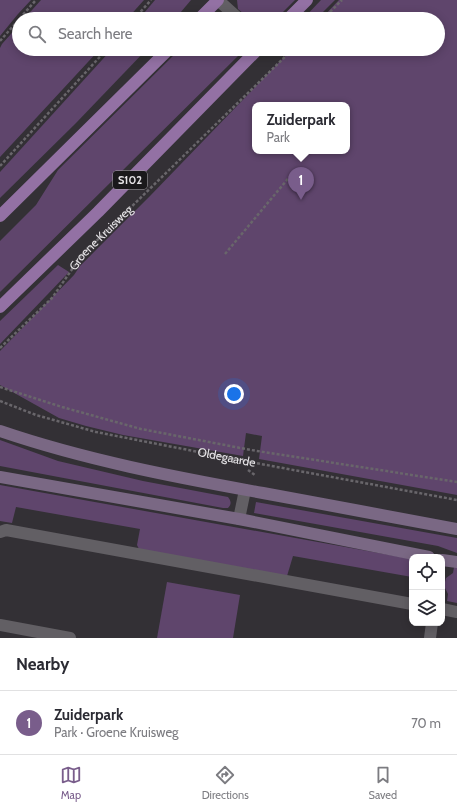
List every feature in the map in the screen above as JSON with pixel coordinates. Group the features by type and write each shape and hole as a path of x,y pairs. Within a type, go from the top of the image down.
{"main road":[{"path":"206,12 218,0"},
{"path":"295,12 307,0"},
{"path":"0,216 162,56"},
{"name":"Groene Kruisweg","path":"0,307 98,212 251,56"},
{"path":"0,431 34,443 104,462 245,490 457,529"},
{"path":"0,477 239,518 414,554"},
{"path":"445,563 457,562"}],"street":[{"path":"218,0 231,12"},
{"path":"239,518 245,490"},
{"path":"0,532 6,530 409,603"},
{"path":"445,610 457,612"},
{"path":"0,625 70,638"},
{"path":"430,638 432,626"}],"path":[{"path":"25,12 36,0"},
{"path":"140,12 151,0"},
{"path":"330,12 342,0"},
{"path":"0,41 12,27"},
{"path":"0,166 100,56"},
{"name":"Groene Kruisweg","path":"0,348 52,298 82,255 286,56"},
{"path":"225,254 292,174"},
{"name":"Oldegaarde","path":"0,387 62,407 141,429 251,450 457,482"},
{"name":"Oldegaarde","path":"0,401 36,415 96,432 457,500"}],"shaded area":[{"path":"0,0 31,0 20,12 12,12 12,21 0,36"},
{"path":"41,0 144,0 133,12 30,12"},
{"path":"155,0 191,0 181,12 145,12"},
{"path":"237,0 295,0 283,12 242,12 238,9"},
{"path":"321,0 335,0 323,12 310,12"},
{"path":"339,0 457,0 457,495 259,459 262,436 246,433 243,456 123,435 59,418 0,385 0,351 74,275 80,266 285,56 445,56 445,12 328,12"},
{"path":"12,33 12,56 94,56 0,157 0,48"},
{"path":"106,56 140,56 76,123 0,198 0,172"},
{"path":"173,56 238,56 0,292 0,241 36,205 58,170"},
{"path":"58,265 69,272 0,344 0,321"},
{"path":"0,440 58,461 143,481 228,497 231,504 228,508 223,508 0,466"},
{"path":"0,485 409,558 409,576 293,556 287,576 139,549 137,545 140,529 16,507 12,523 0,521"},
{"path":"256,502 457,538 457,553 438,546 254,513"},
{"path":"454,567 457,568 457,603 447,601 448,594 445,588 446,578 453,573"},
{"path":"167,582 240,595 233,638 157,638"}],"place":[{"name":"Zuiderpark","path":"301,200"}]}
